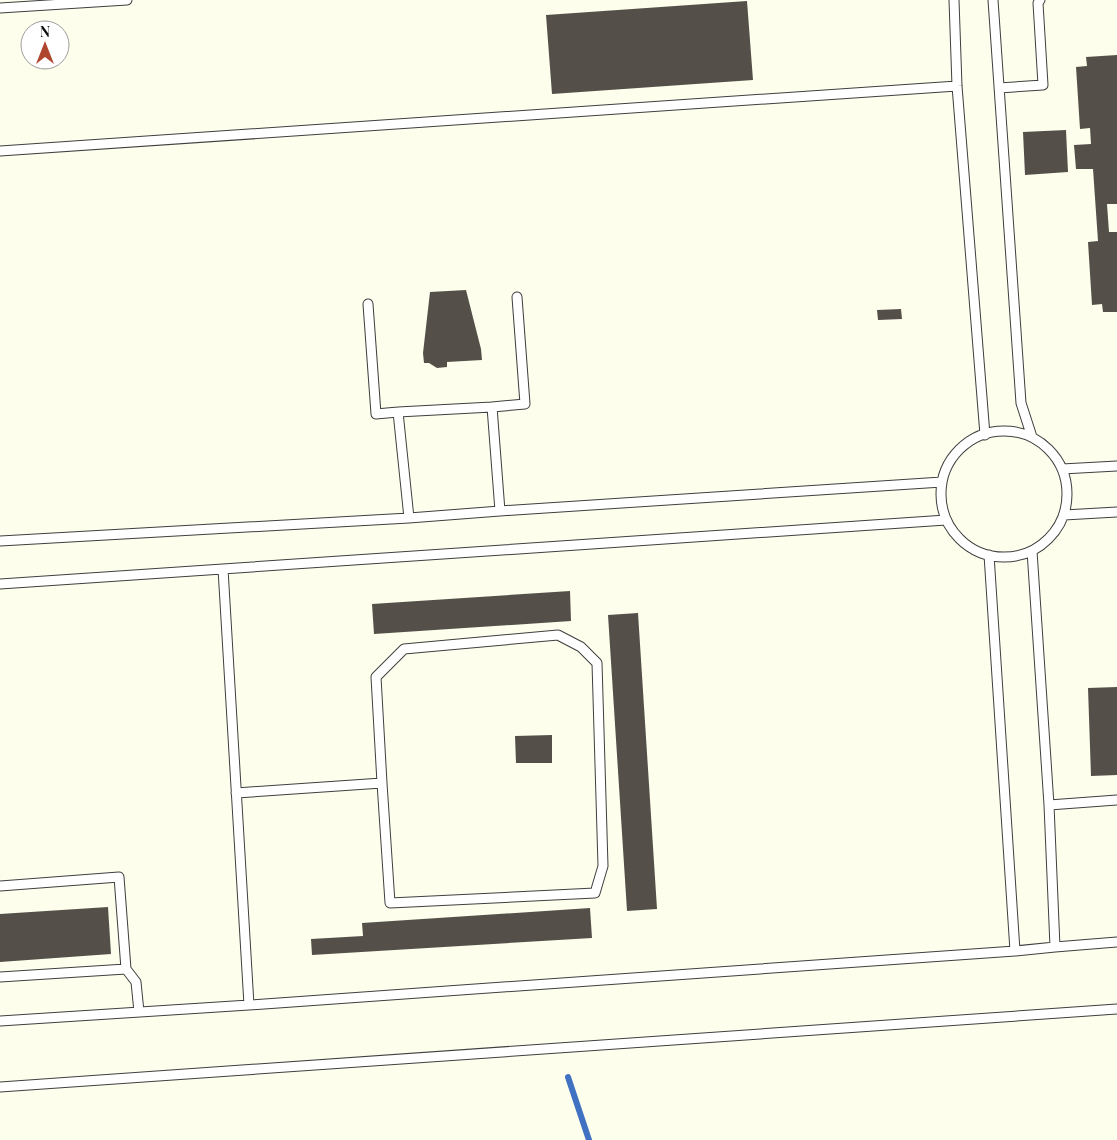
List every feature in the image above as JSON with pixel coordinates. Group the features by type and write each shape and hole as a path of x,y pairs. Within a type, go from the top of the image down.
{"lane":[{"path":"0,8 127,0"},
{"path":"954,0 957,86 985,435"},
{"path":"993,0 1021,403 1032,437"},
{"path":"999,88 1043,84 1038,3 1040,0"},
{"path":"0,151 957,86"},
{"path":"368,304 376,414 525,404 517,296"},
{"path":"492,407 500,511"},
{"path":"398,412 408,518"},
{"path":"992,432 1014,432 1032,437 1050,450 1062,468 1068,494 1064,515 1050,538 1032,551 1001,558 980,552 958,538 946,520 941,504 942,482 954,455 970,440 992,432"},
{"path":"1062,468 1117,466"},
{"path":"0,541 408,518 942,482"},
{"path":"1064,515 1117,512"},
{"path":"0,584 946,520"},
{"path":"1032,551 1056,947"},
{"path":"989,555 1015,951"},
{"path":"222,569 249,1005"},
{"path":"558,636 581,647 597,663 603,866 594,892 390,903 382,783 376,677 404,649 558,636"},
{"path":"236,793 382,783"},
{"path":"1048,804 1117,800"},
{"path":"0,886 119,877 126,969 136,982 139,1012"},
{"path":"0,1021 1015,951 1117,942"},
{"path":"0,977 126,969"},
{"path":"0,1087 1117,1009"}],"building":[{"path":"747,1 753,80 552,94 546,15"},
{"path":"1117,55 1117,204 1107,204 1109,232 1117,232 1117,312 1103,312 1102,304 1092,305 1088,242 1098,241 1093,169 1076,169 1074,145 1091,144 1090,128 1080,129 1076,67 1087,66 1086,57"},
{"path":"1066,130 1068,172 1025,175 1023,132"},
{"path":"466,290 482,360 447,362 447,367 437,368 429,363 424,363 423,353 430,292"},
{"path":"901,309 902,319 878,320 877,310"},
{"path":"570,591 571,621 374,634 372,604"},
{"path":"638,613 657,909 627,911 608,615"},
{"path":"1117,687 1117,775 1091,776 1088,688"},
{"path":"552,735 552,763 516,763 515,736"},
{"path":"108,907 111,954 0,962 0,914"},
{"path":"590,908 592,938 312,955 311,939 363,936 362,923"}],"waterway":[{"path":"568,1077 589,1140"}]}
